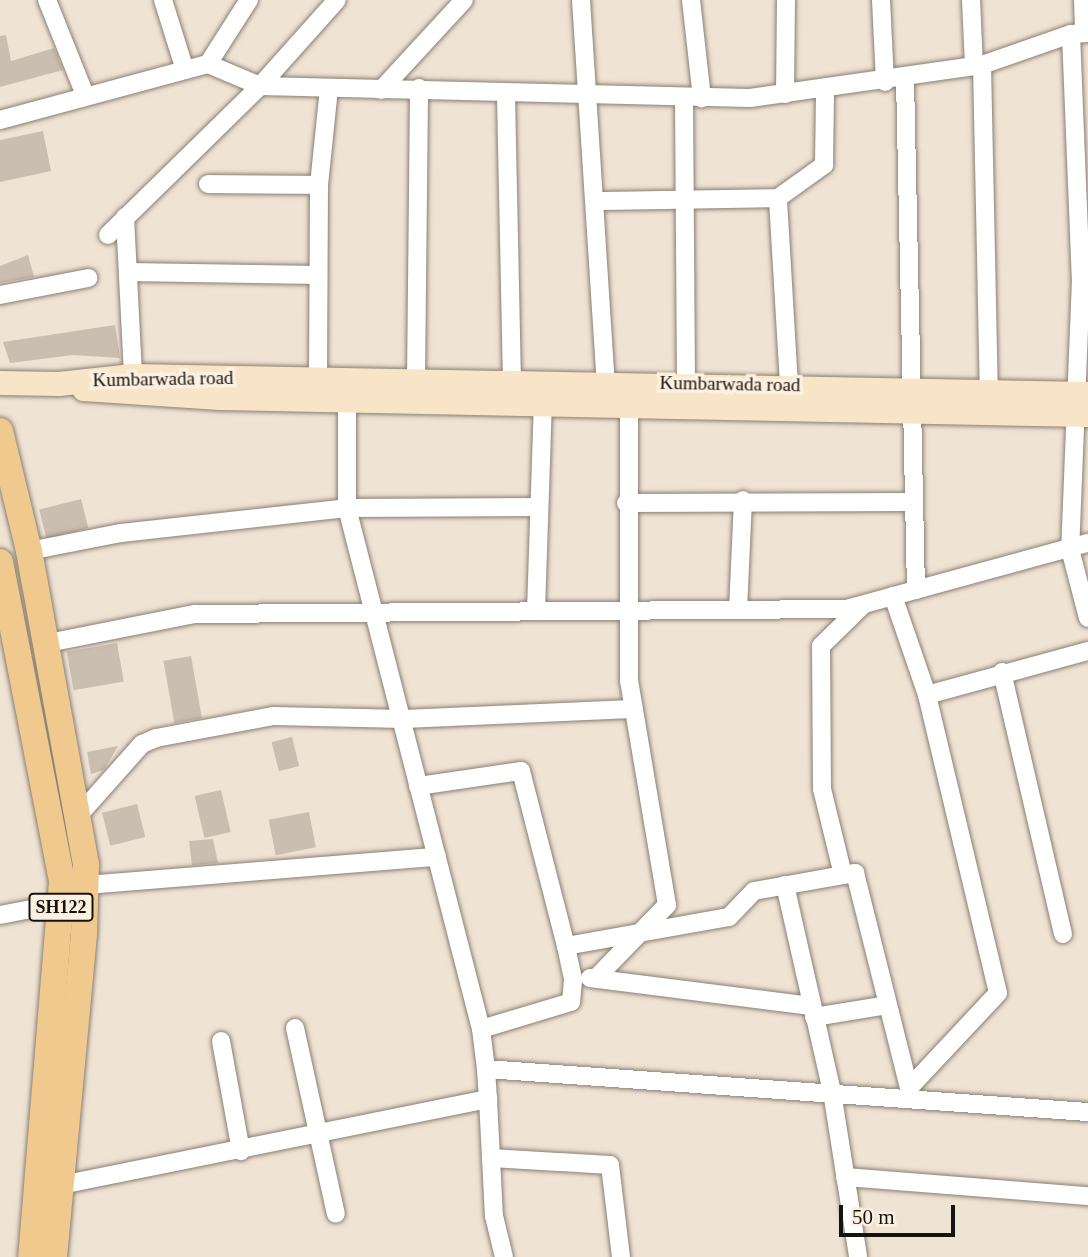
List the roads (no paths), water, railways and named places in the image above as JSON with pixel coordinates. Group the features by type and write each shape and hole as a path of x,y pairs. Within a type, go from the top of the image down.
{"main road":[{"path":"0,432 29,551 21,648 78,816 86,885 54,1257"},
{"name":"SH122","path":"0,562 21,648 60,865 62,903 30,1257"}],"street":[{"path":"47,0 85,95"},
{"path":"163,0 185,70"},
{"path":"230,0 235,19"},
{"path":"208,64 249,0"},
{"path":"107,235 260,86 337,0"},
{"path":"381,90 464,0"},
{"path":"581,0 586,96 596,201 621,389 626,503 625,609 632,709 667,902 649,928 596,978"},
{"path":"686,384 685,202 693,98 691,0"},
{"path":"785,94 786,0"},
{"path":"881,0 885,82"},
{"path":"971,0 978,65 989,392"},
{"path":"1083,0 1079,78 1085,279 1083,404 1070,549 1088,615"},
{"path":"0,120 208,64 260,86 381,90 419,88 506,96 693,98 785,94 885,82 978,65 1081,34"},
{"path":"905,78 912,502 916,590"},
{"path":"416,381 419,88"},
{"path":"318,379 319,185 329,89"},
{"path":"596,201 685,202 778,198 824,165 825,90"},
{"path":"506,96 512,381"},
{"path":"208,184 319,185"},
{"path":"778,198 789,385"},
{"path":"125,217 133,376"},
{"path":"128,272 318,275"},
{"path":"0,295 88,278"},
{"name":"Kumbarwada road","path":"59,384 133,376 512,381 621,389 1083,404"},
{"path":"0,383 59,384"},
{"name":"Kumbarwada road","path":"59,384 111,394 543,402 621,389 686,384 789,385 910,399 989,392 1083,404"},
{"path":"347,400 347,508 404,719 418,786 481,1029 486,1069 494,1216 504,1257"},
{"path":"536,611 543,402"},
{"path":"626,503 743,500 912,502"},
{"path":"737,610 743,500"},
{"path":"29,551 121,533 347,508 539,508"},
{"path":"21,648 195,614 375,615 625,609 737,610 865,604 1088,543"},
{"path":"893,596 927,695 998,993 910,1093"},
{"path":"843,875 822,789 821,646 865,604"},
{"path":"927,695 1002,672 1088,651"},
{"path":"1002,672 1063,934"},
{"path":"78,816 142,744 156,738 274,716 404,719 632,709"},
{"path":"418,786 521,771 566,946 573,980 573,997 565,1006 481,1029"},
{"path":"86,885 437,857"},
{"path":"566,946 649,928 729,917 754,891 855,873 910,1093"},
{"path":"785,885 832,1092 858,1257"},
{"path":"0,915 62,903"},
{"path":"573,980 596,978 813,1012 887,1005"},
{"path":"295,1028 317,1138 336,1214"},
{"path":"221,1041 241,1151"},
{"path":"486,1069 832,1092 910,1093 1088,1112"},
{"path":"61,1185 317,1138 488,1099"},
{"path":"491,1158 610,1165 621,1257"},
{"path":"845,1177 1088,1196"}]}
